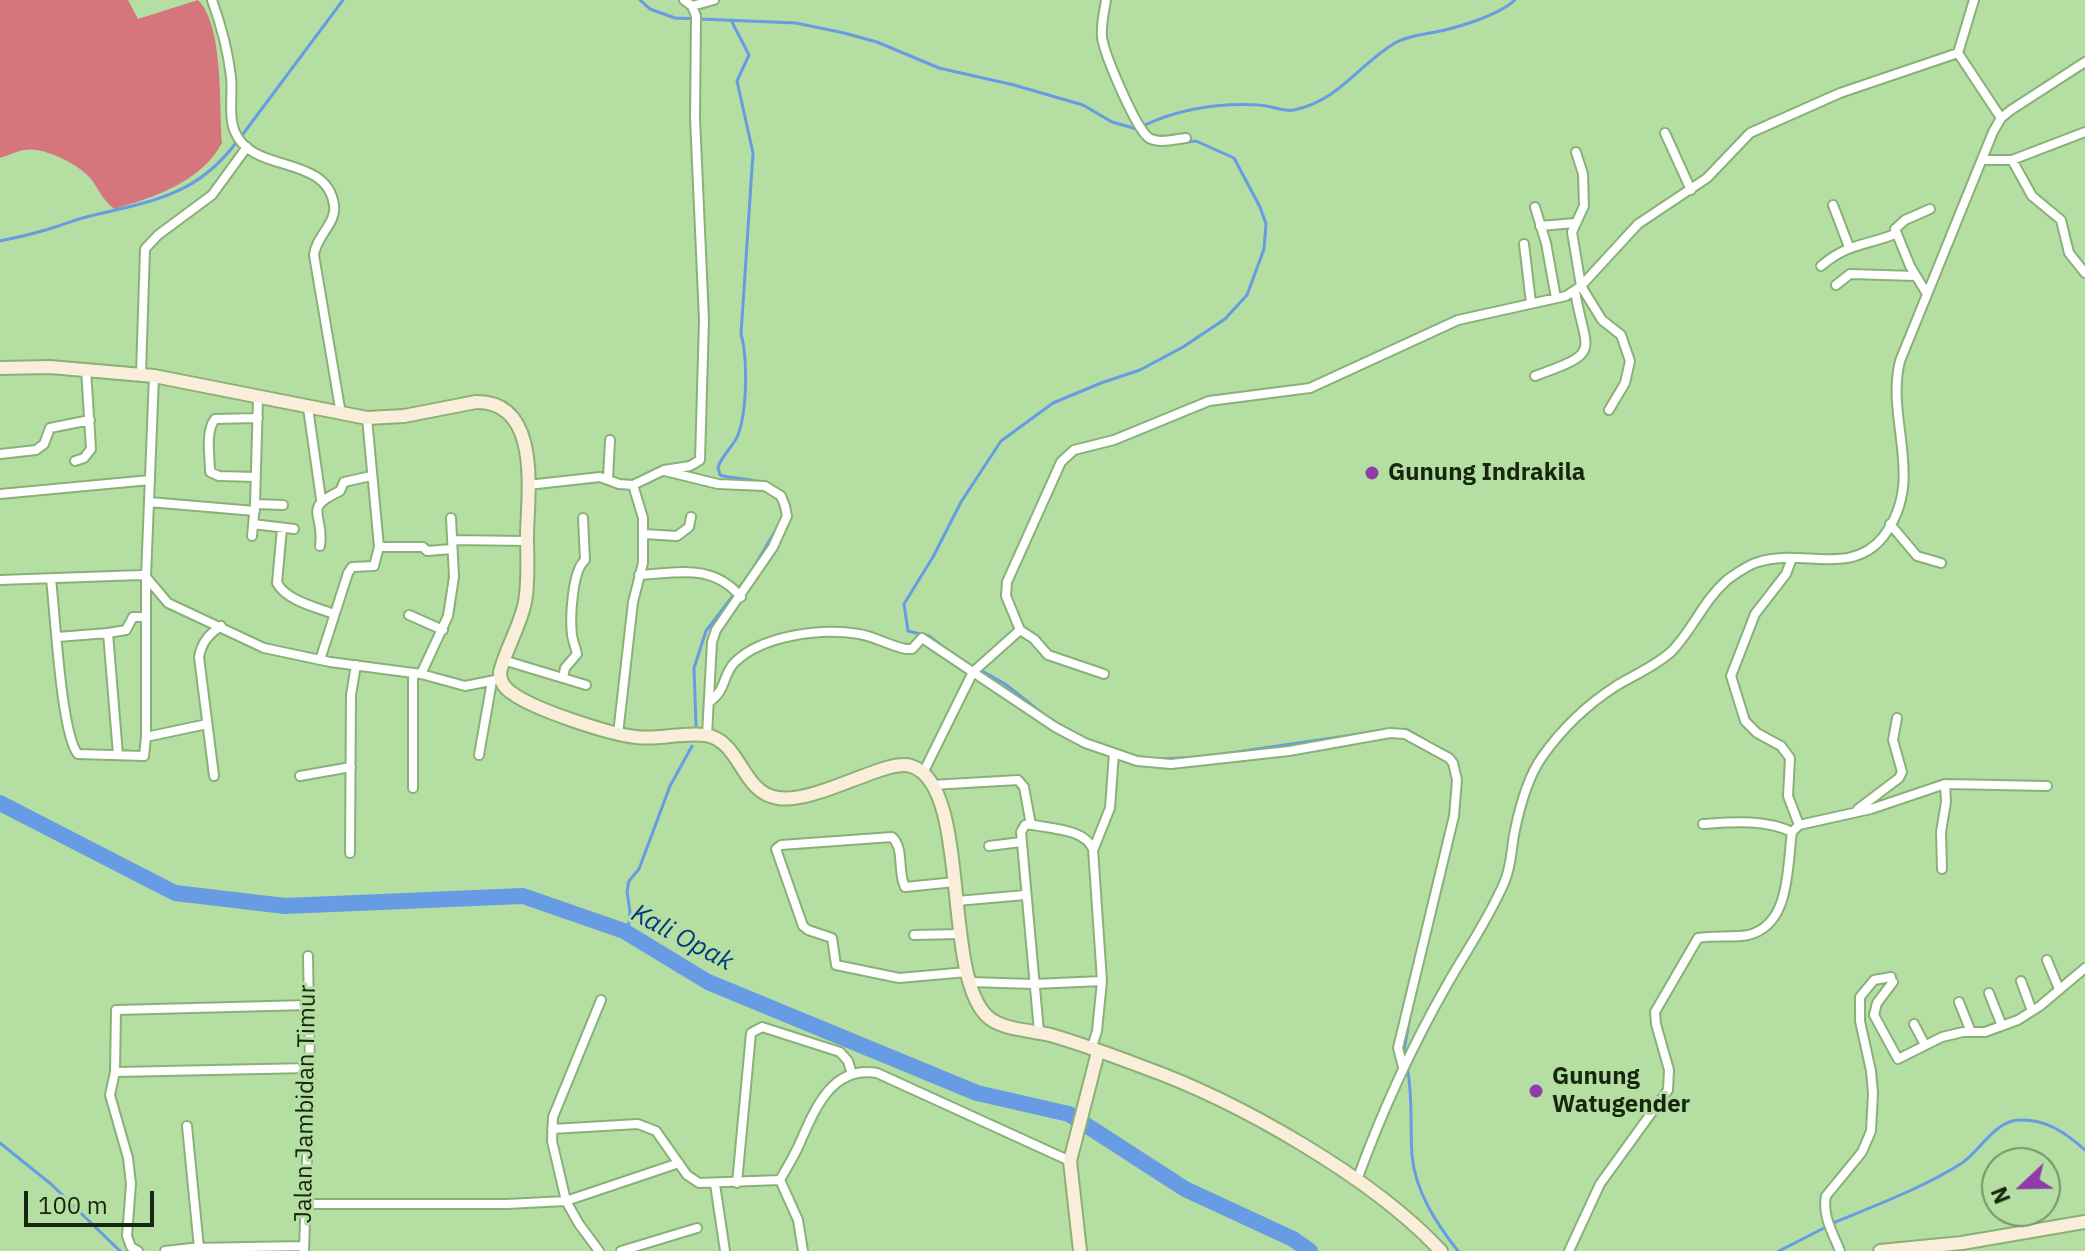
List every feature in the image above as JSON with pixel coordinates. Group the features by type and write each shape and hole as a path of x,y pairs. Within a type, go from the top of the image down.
{"main road":[{"path":"0,368 86,369 147,375 367,418 416,414 476,402 494,405 508,413 520,429 527,450 528,485 525,604 496,680 509,692 618,734 653,738 707,735 718,739 727,746 757,788 781,799 829,790 902,765 912,766 923,773 932,785 943,810 968,977 982,1011 991,1020 1004,1026 1039,1032 1185,1084 1264,1123 1357,1180 1441,1251"},
{"path":"1080,1251 1072,1155 1088,1094 1095,1051"},
{"path":"1880,1251 1962,1243 2085,1222"}],"street":[{"path":"212,0 231,76 235,134 260,156 311,173 330,193 335,206 333,217 315,245 314,255 341,414"},
{"path":"528,485 608,478 619,484 633,485 664,470 696,464 702,455 704,320 698,221 696,16 692,6 684,0"},
{"path":"692,6 714,0"},
{"path":"1106,0 1101,23 1102,40 1142,130 1159,141 1186,138"},
{"path":"1958,53 1974,0"},
{"path":"1958,53 2001,118"},
{"path":"1104,674 1048,655 1034,639 1020,630 1006,596 1007,582 1067,454 1082,447 1114,440 1209,401 1310,388 1458,320 1556,298 1578,288 1633,229 1707,178 1742,140 1758,128 1888,75 1958,53"},
{"path":"1357,1180 1403,1067 1447,984 1494,906 1506,878 1515,831 1533,775 1557,736 1613,688 1669,654 1709,598 1739,571 1758,562 1792,558 1842,560 1859,556 1883,537 1902,493 1906,466 1897,407 1897,376 1905,347 1983,160 2001,118 2085,62"},
{"path":"1983,160 2012,160 2085,132"},
{"path":"1665,133 1691,190"},
{"path":"51,579 73,749 78,754 144,756 150,480 145,249 158,235 212,195 247,147"},
{"path":"1535,376 1567,365 1586,350 1587,337 1572,232 1584,206 1583,174 1576,152"},
{"path":"2012,160 2032,196 2061,220 2069,253 2085,273"},
{"path":"1833,205 1849,247"},
{"path":"1535,207 1556,298"},
{"path":"1927,294 1915,276 1895,229 1930,209"},
{"path":"1540,226 1575,223"},
{"path":"1821,266 1849,247 1895,234"},
{"path":"1524,244 1531,303"},
{"path":"1836,285 1850,274 1915,276"},
{"path":"1578,288 1602,320 1621,335 1628,350 1628,375 1609,410"},
{"path":"75,461 84,458 91,449 86,369"},
{"path":"252,536 258,398"},
{"path":"308,408 321,499 316,512 323,530 320,546"},
{"path":"256,477 219,476 210,472 209,435 215,419 258,418"},
{"path":"320,660 349,569 374,566 379,547 367,418"},
{"path":"0,454 36,450 44,444 50,428 90,420"},
{"path":"608,478 610,440"},
{"path":"664,470 718,484 765,486 781,496 787,516 784,526 737,593 716,630 712,642 707,735"},
{"path":"321,499 340,491 344,482 371,476"},
{"path":"0,494 150,480"},
{"path":"618,734 633,602 643,563 642,514 633,485"},
{"path":"149,502 255,508 283,505"},
{"path":"643,534 677,536 689,527 691,517"},
{"path":"413,788 417,673 443,630 454,577 451,518"},
{"path":"563,678 567,663 577,654 571,625 577,569 585,560 583,518"},
{"path":"253,524 294,529"},
{"path":"1890,524 1917,556 1941,563"},
{"path":"282,528 277,583 280,589 334,614"},
{"path":"379,547 423,547 427,551 452,544 527,541"},
{"path":"1569,1251 1600,1184 1668,1090 1669,1070 1656,1024 1657,1006 1698,938 1746,935 1772,920 1783,898 1795,828 1788,796 1790,758 1781,746 1757,733 1745,721 1731,676 1755,614 1786,574 1792,558"},
{"path":"639,575 701,572 722,580 737,593"},
{"path":"0,580 136,574 146,577 168,603 264,648 320,660 417,673 465,686 496,680 479,755"},
{"path":"409,615 443,630"},
{"path":"58,637 126,630 133,617 145,617"},
{"path":"214,776 199,657 201,646 209,634 221,626"},
{"path":"923,773 973,672 1020,630"},
{"path":"108,633 118,755"},
{"path":"709,702 721,692 727,674 739,659 762,644 788,636 856,634 906,649 912,649 922,638 1055,727 1085,743 1137,761 1171,764 1289,751 1397,732 1412,737 1449,758 1457,780 1454,816 1398,1048 1403,1067"},
{"path":"503,660 586,685"},
{"path":"350,853 351,695 356,665"},
{"path":"1854,812 1899,778 1902,772 1893,740 1897,718"},
{"path":"146,737 207,724"},
{"path":"1093,849 1110,808 1114,753"},
{"path":"300,776 351,767"},
{"path":"932,785 1018,780 1024,787 1031,825"},
{"path":"1703,824 1749,821 1795,828 1945,784 2047,786"},
{"path":"1942,869 1945,784"},
{"path":"1039,1032 1021,842 1022,828 1031,825 1081,835 1093,849 1102,981 1095,1051"},
{"path":"955,882 905,887 901,879 899,845 892,837 781,845 776,849 801,922 805,929 832,938 836,965 899,978 968,977 1034,984 1102,981"},
{"path":"989,846 1021,842"},
{"path":"957,901 1025,895"},
{"path":"914,935 961,934"},
{"name":"Jalan Jambidan Timur","path":"304,1248 310,1068 308,956"},
{"path":"2047,960 2059,989"},
{"path":"1840,1251 1826,1219 1824,1206 1832,1187 1866,1146 1874,1111 1871,1071 1858,1011 1860,997 1874,980 1892,979 1877,1003 1874,1015 1896,1058 1900,1059 1942,1037 1985,1032 2002,1026 2032,1011 2085,968"},
{"path":"2021,981 2032,1011"},
{"path":"1989,993 2002,1026"},
{"path":"599,1251 566,1201 552,1129 556,1106 601,1000"},
{"path":"1959,1002 1971,1032"},
{"path":"138,1251 131,1247 127,1236 130,1171 126,1145 110,1095 115,1072 114,1014 118,1008 309,1005"},
{"path":"1914,1024 1925,1045"},
{"path":"737,1183 751,1033 762,1027 840,1052 848,1061 852,1074"},
{"path":"115,1072 310,1068"},
{"path":"780,1180 820,1100 837,1082 852,1074 877,1073 1072,1155"},
{"path":"187,1126 199,1248"},
{"path":"552,1129 648,1126 662,1137 693,1180 715,1184 780,1180"},
{"path":"304,1204 566,1201 679,1163"},
{"path":"780,1180 798,1220 803,1251"},
{"path":"714,1251 725,1250 715,1184"},
{"path":"621,1251 697,1228"},
{"path":"165,1251 304,1248"}],"shaded area":[{"path":"0,0 128,0 138,19 198,0 212,28 219,68 222,143 213,157 175,186 114,209 85,173 60,157 32,149 0,158"}],"waterway":[{"path":"243,134 343,0"},
{"path":"640,0 650,9 675,18 796,23 844,33 877,42 939,68 1083,105 1112,122 1139,132"},
{"path":"1145,125 1186,111 1214,106 1258,105 1294,110 1310,105 1336,90 1395,43 1475,21 1515,0"},
{"path":"731,20 749,55 737,81 753,153 741,334 746,370 745,399 738,435 718,467 720,475 760,482 778,489 789,505"},
{"path":"955,656 929,636 908,631 904,604 961,502 1001,441 1053,403 1140,370 1183,347 1225,319 1247,295 1264,249 1266,224 1260,207 1234,158 1196,141 1187,142"},
{"path":"0,241 170,194 204,175 235,144"},
{"path":"696,726 694,668 706,631 751,572 781,521"},
{"path":"982,671 1005,684 1047,717"},
{"path":"1209,756 1387,730"},
{"path":"1403,730 1445,752"},
{"path":"628,933 629,881 639,869 670,786 692,746"},
{"path":"1161,759 1201,757"},
{"name":"Kali Opak","path":"0,803 175,893 285,906 523,896 624,931 708,982 977,1093 1069,1114 1185,1189 1293,1239 1310,1251"},
{"path":"1441,888 1445,868"},
{"path":"1404,1051 1410,1016"},
{"path":"1407,1066 1412,1155 1417,1181 1435,1218 1458,1251"},
{"path":"1833,1223 1948,1172 1969,1157 1996,1130 2011,1121 2029,1120 2047,1125 2085,1150"},
{"path":"0,1143 51,1184 120,1251"},
{"path":"1779,1251 1824,1228"}],"place":[{"name":"Gunung Indrakila","path":"1372,473"},
{"name":"Gunung Watugender","path":"1536,1091"}]}
